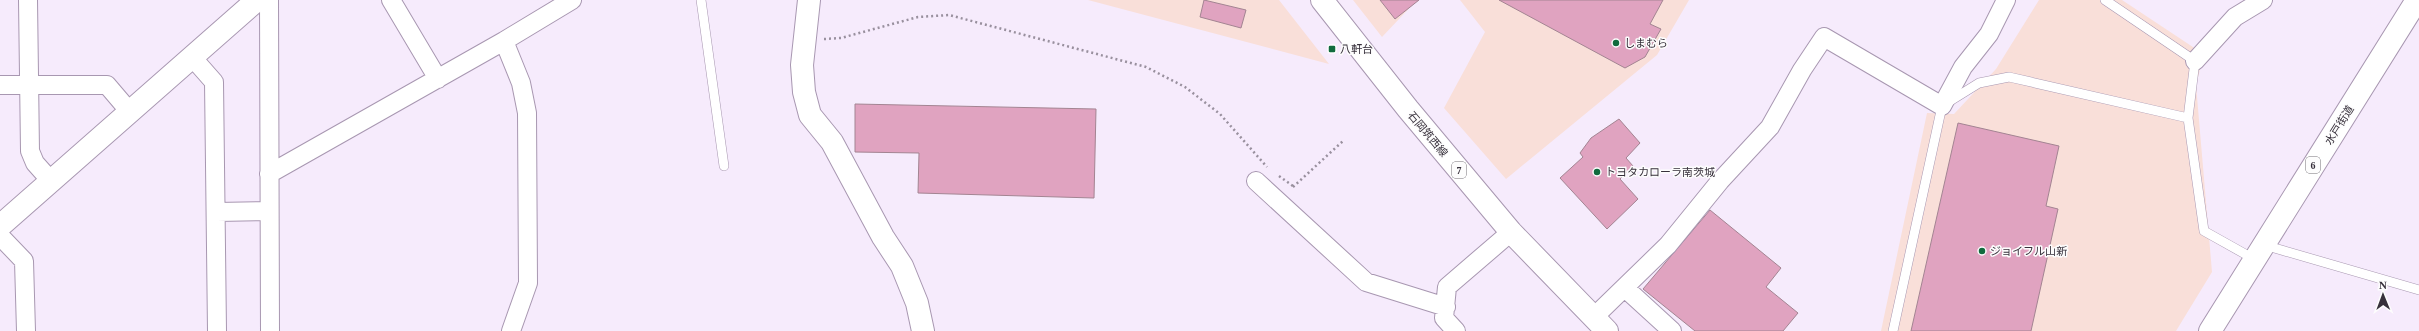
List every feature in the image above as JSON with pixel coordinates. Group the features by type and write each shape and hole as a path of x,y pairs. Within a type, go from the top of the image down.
{"main road":[{"path":"0,226 257,0"},
{"path":"809,0 802,65 804,92 810,115 832,142 883,237 902,266 917,303 923,331"},
{"name":"石岡筑西線","path":"1322,0 1408,109 1512,232 1601,324"},
{"name":"水戸街道","path":"2210,331 2417,0"}],"street":[{"path":"28,0 30,152 35,163 50,181"},
{"path":"269,0 270,331"},
{"path":"391,0 438,79"},
{"path":"269,174 438,79 572,0"},
{"path":"1601,324 1625,288 1668,245 1720,181 1770,127 1802,70 1824,37 1942,106 1963,67 1989,34 2006,0"},
{"path":"2195,61 2235,17 2263,0"},
{"path":"504,41 521,83 527,113 528,283 511,331"},
{"path":"192,57 214,82 217,212 217,331"},
{"path":"0,86 107,85 130,112"},
{"path":"1256,181 1366,282 1446,307"},
{"path":"217,212 269,211"},
{"path":"1456,331 1444,318 1447,287 1512,232"},
{"path":"0,236 24,261 26,331"},
{"path":"1625,288 1672,331"}],"lane":[{"path":"701,0 724,166"},
{"path":"2105,0 2195,61 2188,118 2204,231 2258,252 2419,290"},
{"path":"1893,331 1942,106 1979,83 2009,77 2188,118"}],"path":[{"path":"804,41 841,38 918,17 949,15 1138,65 1185,87 1220,114 1272,172"},
{"path":"1278,200 1343,141"},
{"path":"1277,175 1293,186"}],"shaded area":[{"path":"1088,0 1279,0 1329,64"},
{"path":"1353,0 1417,0 1382,37"},
{"path":"1460,0 1689,0 1657,55 1506,179 1444,108 1485,32"},
{"path":"2039,0 2122,0 2208,57 2201,66 2196,85 2212,272 2176,331 1881,331 1927,113 1954,114 1996,69"}],"building":[{"path":"1204,0 1246,10 1241,28 1200,17"},
{"path":"1380,0 1419,0 1395,19"},
{"name":"しまむら","path":"1499,0 1663,0 1650,24 1661,29 1645,57 1625,68"},
{"path":"855,104 1096,109 1094,198 918,193 919,153 855,152"},
{"name":"トヨタカローラ南茨城","path":"1619,119 1640,143 1626,158 1633,166 1620,179 1638,199 1607,229 1560,178 1583,157 1580,153 1591,138"},
{"path":"1958,123 2059,146 2046,206 2058,209 2031,331 1911,331"},
{"path":"1710,210 1781,268 1766,287 1798,313 1783,331 1695,331 1643,289"}],"place":[{"name":"しまむら","path":"1616,43"},
{"name":"八軒台","path":"1332,49"},
{"name":"トヨタカローラ南茨城","path":"1597,172"},
{"name":"ジョイフル山新","path":"1982,251"}]}
